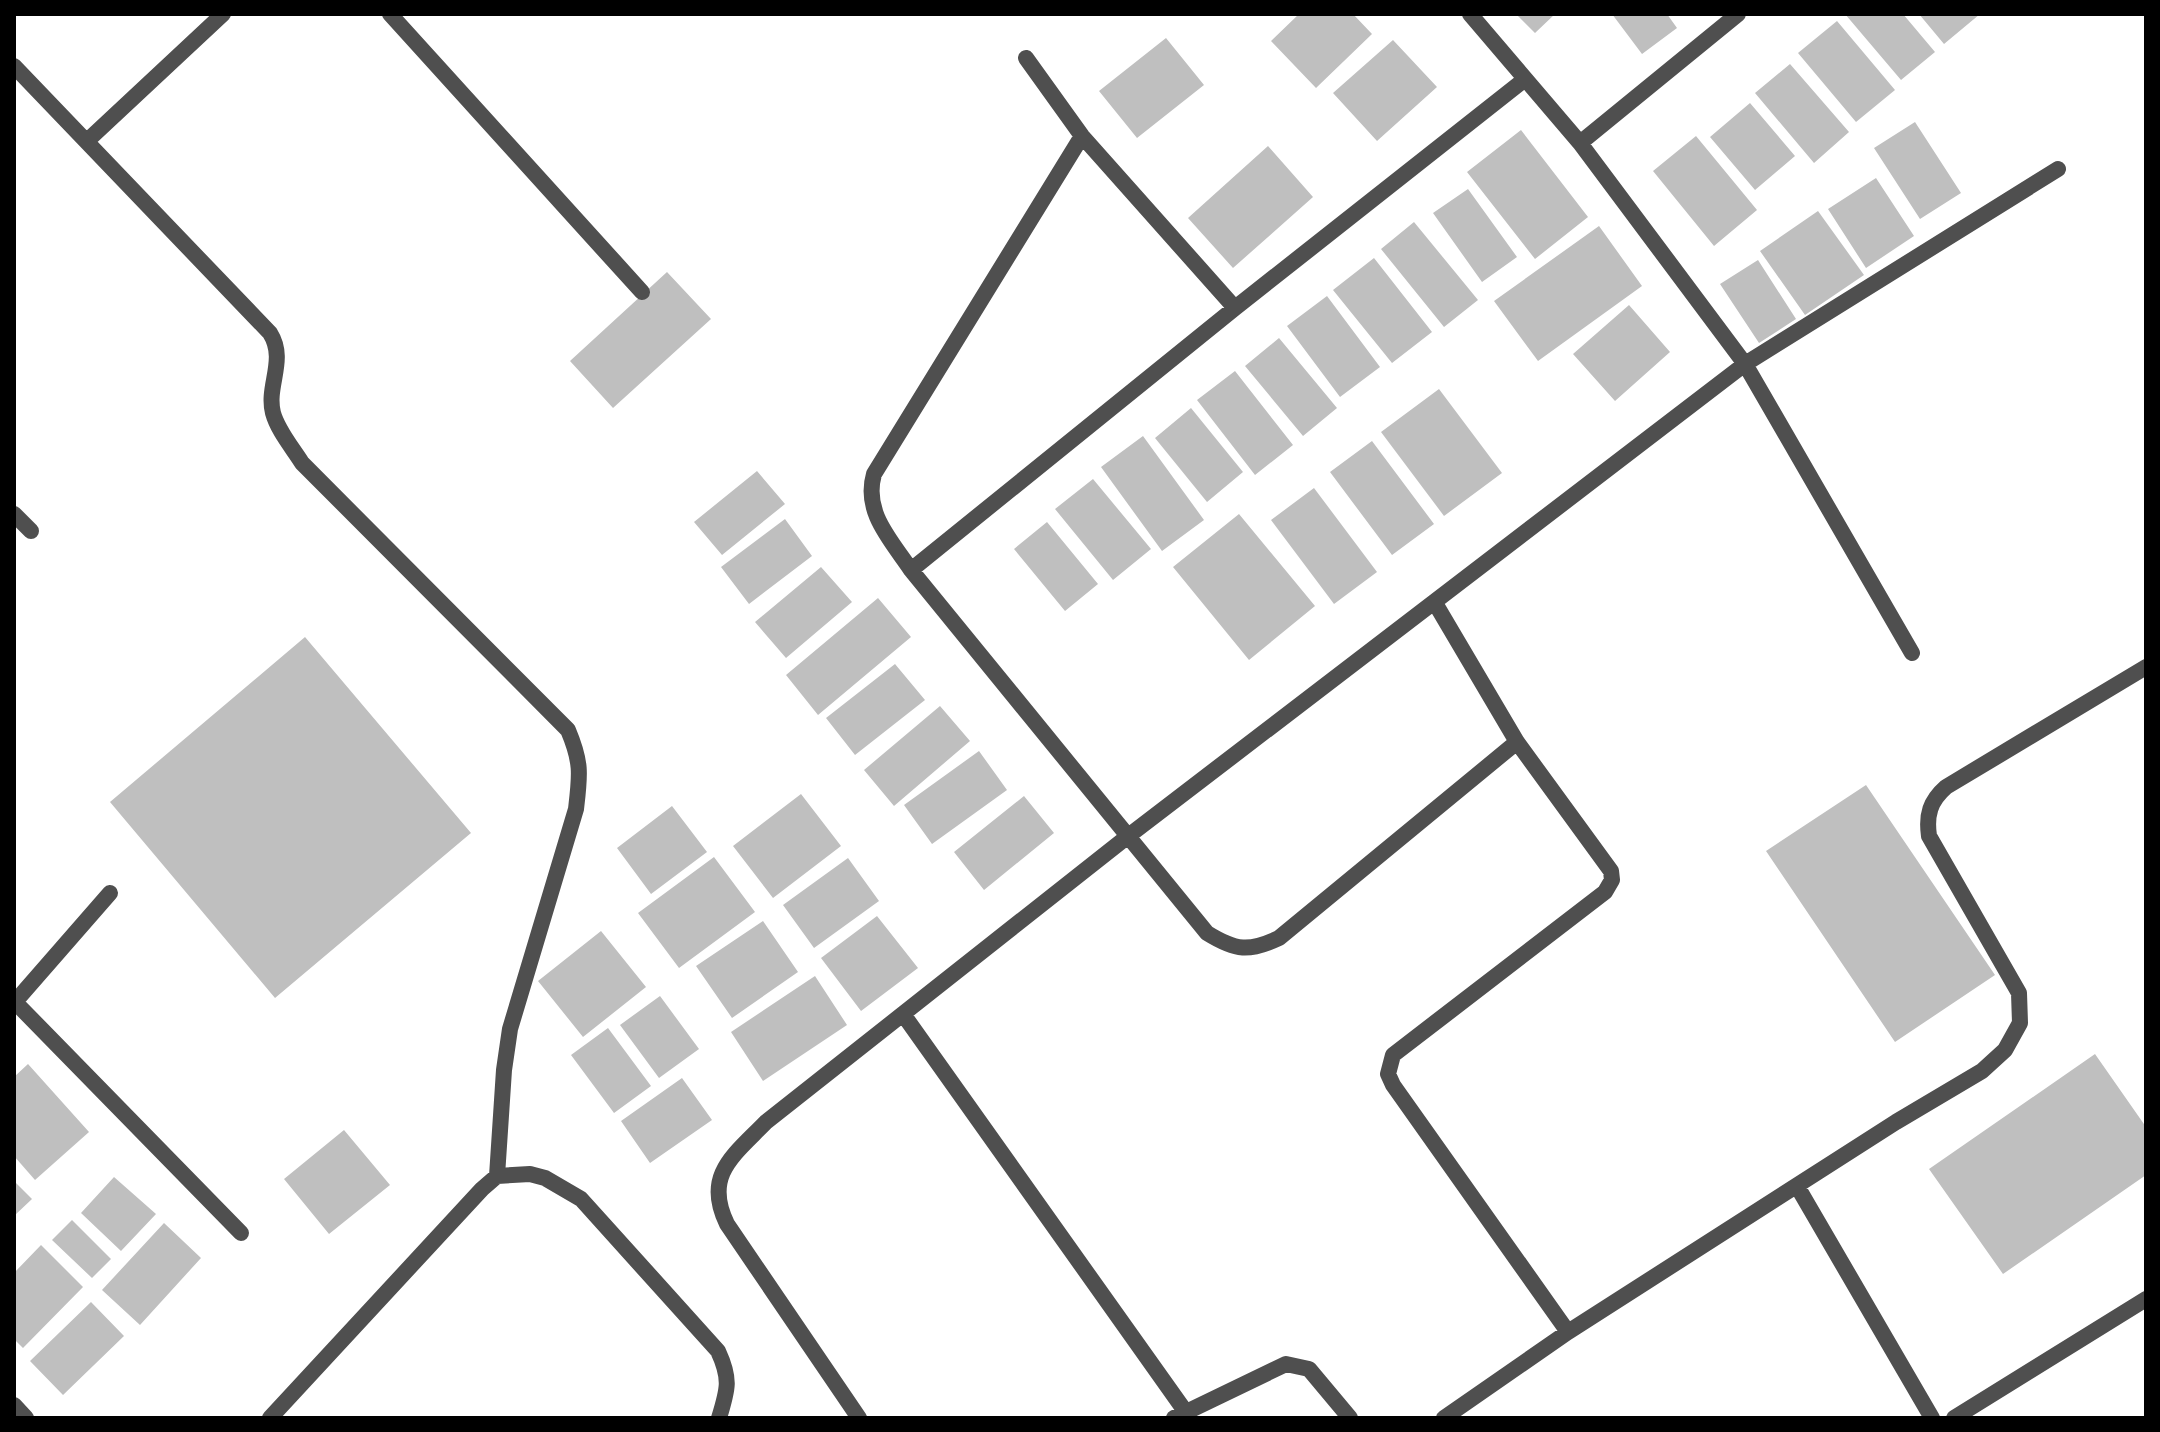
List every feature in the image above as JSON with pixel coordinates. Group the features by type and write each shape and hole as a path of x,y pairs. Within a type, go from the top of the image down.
{"street":[{"path":"87,141 223,14"},
{"path":"390,14 642,292"},
{"path":"1470,14 1580,143 1745,364 1912,653"},
{"path":"1580,143 1738,14"},
{"path":"1026,58 1082,136 1235,308"},
{"path":"14,66 270,333 278,356 272,403 274,414 302,463 568,730 579,756 580,781 576,809 510,1029 497,1176 270,1418"},
{"path":"911,570 1524,80"},
{"path":"1082,136 874,474 870,488 876,518 911,570 1207,933 1241,949 1259,947 1279,938 1517,742"},
{"path":"859,1418 727,1224 720,1209 717,1191 721,1171 766,1122 1127,837 1745,364 2058,169"},
{"path":"14,514 31,531"},
{"path":"1435,603 1517,742 1611,871 1610,887 1393,1055 1388,1074 1568,1332"},
{"path":"1444,1418 1568,1332 1982,1071 2005,1050 2020,1023 2019,993 1929,836 1929,809 1936,796 1946,787 2146,667"},
{"path":"110,893 14,1003 241,1233"},
{"path":"903,1014 1180,1415 1286,1364 1309,1369 1350,1418"},
{"path":"497,1176 530,1174 545,1178 581,1199 718,1351 727,1370 728,1388 719,1418"},
{"path":"1797,1186 1932,1418"},
{"path":"1954,1418 2146,1299"},
{"path":"14,1405 26,1418"}],"building":[{"path":"1299,14 1353,14 1372,34 1316,88 1271,41"},
{"path":"1516,14 1555,14 1535,33"},
{"path":"1612,14 1667,14 1677,28 1642,54"},
{"path":"1845,14 1903,14 1935,52 1901,80"},
{"path":"1919,14 1980,14 1944,44"},
{"path":"1837,21 1895,90 1856,122 1798,53"},
{"path":"1166,38 1204,85 1137,138 1099,91"},
{"path":"1393,40 1437,87 1377,141 1333,93"},
{"path":"1790,64 1849,132 1814,163 1755,93"},
{"path":"1750,103 1795,156 1755,190 1710,137"},
{"path":"1915,122 1961,193 1920,219 1874,148"},
{"path":"1521,130 1588,217 1535,259 1467,172"},
{"path":"1696,136 1757,210 1714,246 1653,171"},
{"path":"1268,146 1313,197 1233,268 1188,218"},
{"path":"1876,178 1914,236 1866,268 1828,209"},
{"path":"1468,189 1517,257 1482,282 1433,213"},
{"path":"1818,211 1864,275 1805,315 1760,251"},
{"path":"1414,222 1478,300 1444,327 1381,249"},
{"path":"1599,226 1642,286 1538,361 1494,301"},
{"path":"1374,258 1432,332 1392,363 1333,290"},
{"path":"1758,260 1796,319 1759,343 1720,284"},
{"path":"667,272 711,319 613,408 570,361"},
{"path":"1327,296 1380,367 1340,397 1287,326"},
{"path":"1629,305 1670,352 1615,401 1573,354"},
{"path":"1279,338 1337,408 1303,436 1245,366"},
{"path":"1235,371 1293,445 1255,475 1197,400"},
{"path":"1439,389 1502,473 1444,516 1381,432"},
{"path":"1191,408 1243,472 1207,502 1155,438"},
{"path":"1143,436 1204,520 1162,551 1101,467"},
{"path":"1372,441 1434,524 1392,555 1330,472"},
{"path":"757,471 785,504 722,555 694,522"},
{"path":"1093,479 1151,549 1113,580 1055,509"},
{"path":"1314,488 1377,572 1334,604 1271,520"},
{"path":"1239,514 1315,606 1249,660 1173,567"},
{"path":"785,519 812,556 749,604 721,567"},
{"path":"1047,522 1098,584 1065,611 1014,549"},
{"path":"821,567 852,602 786,658 755,622"},
{"path":"878,598 911,637 818,715 786,675"},
{"path":"305,637 471,833 275,998 110,802"},
{"path":"895,664 925,700 855,755 826,718"},
{"path":"940,706 970,741 894,806 864,770"},
{"path":"979,751 1007,790 932,844 904,805"},
{"path":"1866,785 1995,975 1895,1042 1766,851"},
{"path":"801,794 841,846 773,898 733,846"},
{"path":"1024,796 1054,833 984,890 954,852"},
{"path":"672,806 707,852 651,894 617,848"},
{"path":"714,857 755,912 679,968 638,913"},
{"path":"848,858 879,901 814,948 783,905"},
{"path":"877,916 918,968 861,1011 821,958"},
{"path":"763,921 798,972 732,1018 696,966"},
{"path":"601,931 646,987 583,1037 538,981"},
{"path":"815,976 847,1025 763,1081 731,1032"},
{"path":"660,996 699,1049 659,1078 620,1025"},
{"path":"608,1028 651,1086 614,1113 571,1055"},
{"path":"2095,1054 2146,1127 2146,1175 2003,1274 1929,1169"},
{"path":"28,1064 89,1132 35,1180 14,1156 14,1077"},
{"path":"682,1078 712,1120 650,1163 621,1121"},
{"path":"344,1130 390,1185 329,1234 284,1179"},
{"path":"114,1177 156,1214 121,1251 81,1213"},
{"path":"14,1181 32,1199 14,1216"},
{"path":"72,1220 111,1259 92,1278 52,1240"},
{"path":"164,1223 201,1258 140,1325 102,1290"},
{"path":"41,1245 83,1287 23,1348 14,1339 14,1273"},
{"path":"91,1302 124,1336 63,1395 30,1361"}]}
